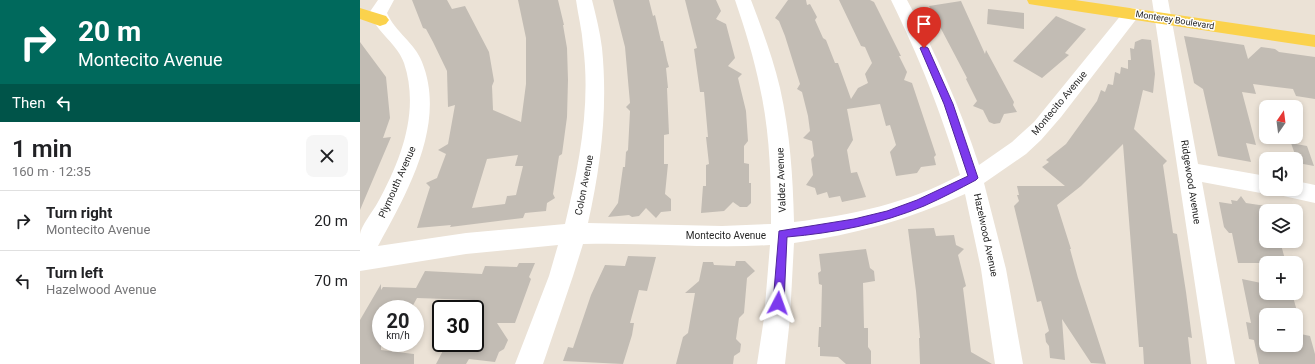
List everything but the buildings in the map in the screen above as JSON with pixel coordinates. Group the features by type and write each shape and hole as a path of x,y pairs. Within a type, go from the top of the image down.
{"main road":[{"name":"Monterey Boulevard","path":"1035,0 1132,13 1162,8 1315,41"},
{"name":"Monterey Boulevard","path":"1111,0 1315,28"},
{"path":"360,13 380,20"}],"street":[{"path":"380,20 378,13 386,0"},
{"name":"Colon Avenue","path":"529,364 546,321 574,234 589,164 596,108 595,60 584,0"},
{"name":"Valdez Avenue","path":"743,0 761,46 771,89 776,114 782,169 783,234 777,318 771,364"},
{"name":"Hazelwood Avenue","path":"899,0 924,48 948,104 973,178 994,271 1010,364"},
{"name":"Ridgewood Avenue","path":"1162,8 1221,364"},
{"name":"Montecito Avenue","path":"360,260 465,243 574,234 744,236 783,234 854,224 887,215 920,203 973,178 1018,148 1036,132 1132,13"},
{"name":"Plymouth Avenue","path":"360,255 378,224 404,170 414,144 419,120 420,99 418,80 412,62 403,46 380,20"},
{"path":"1189,171 1259,184"},
{"path":"1303,192 1315,194"}],"route":[{"path":"778,303 783,234 854,224 887,215 920,203 973,178 948,104 924,48"}]}
